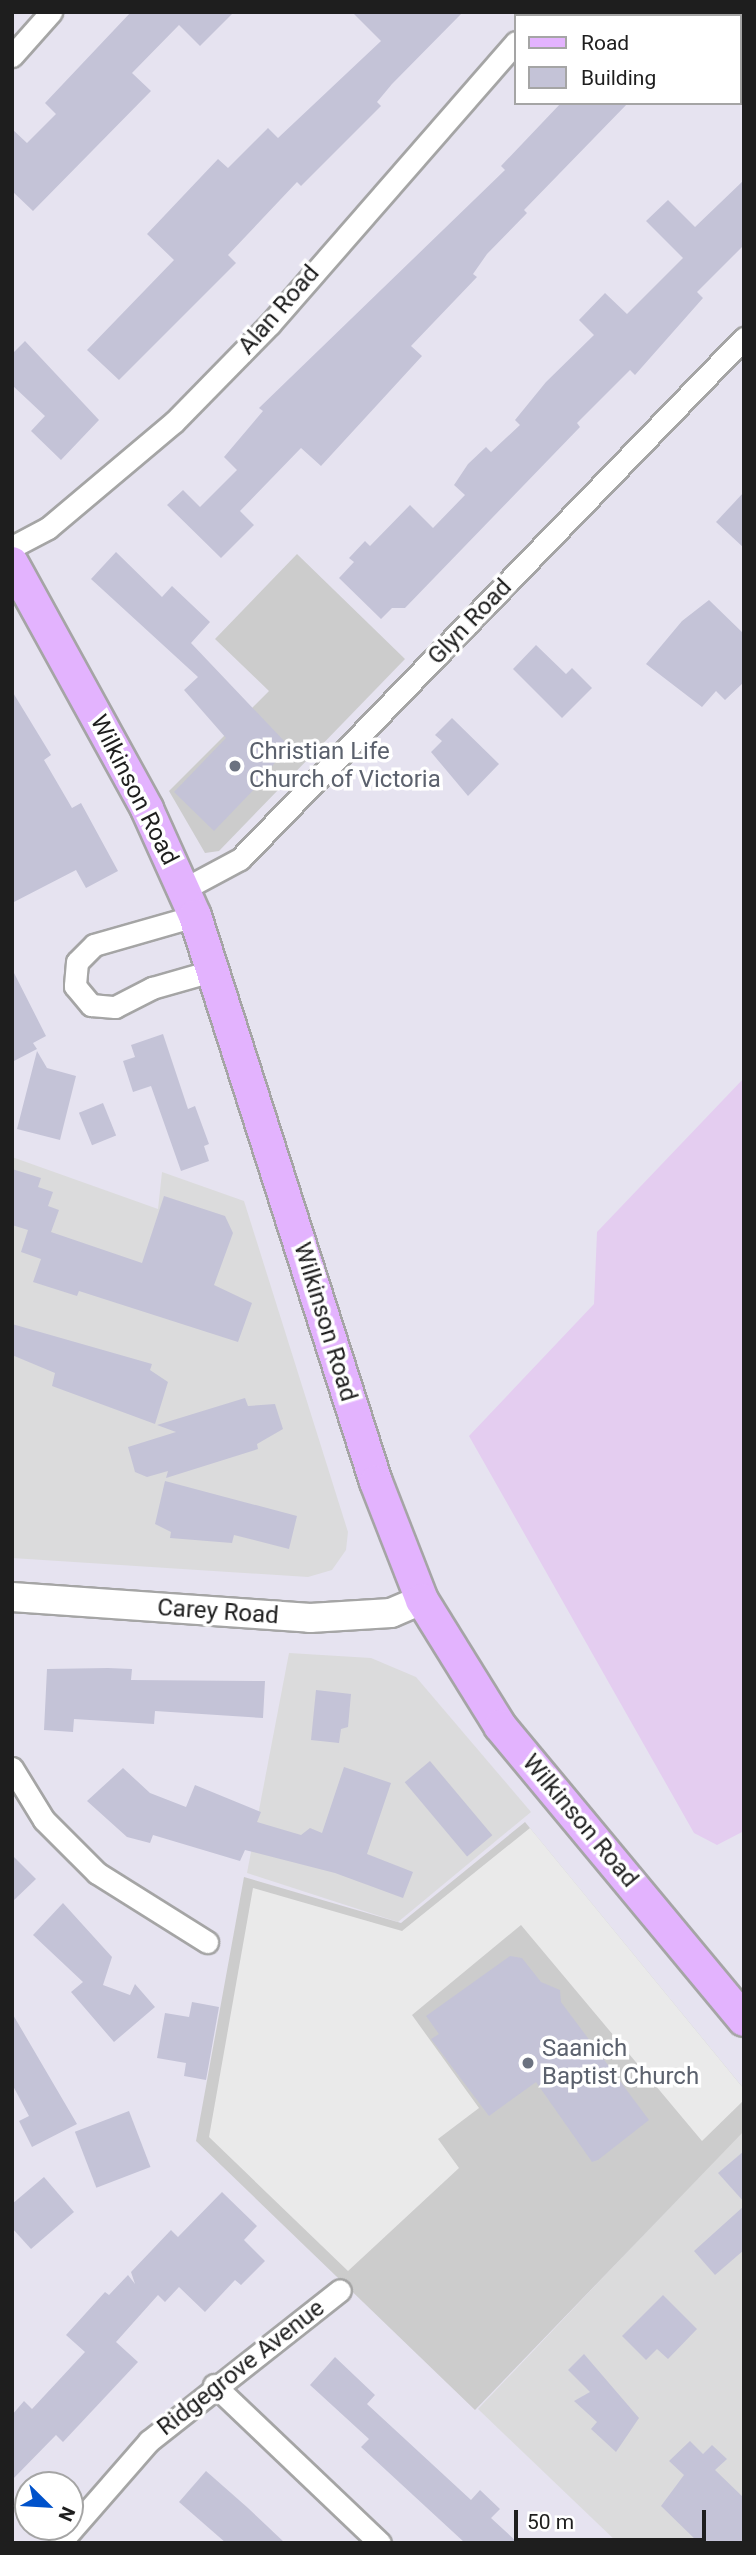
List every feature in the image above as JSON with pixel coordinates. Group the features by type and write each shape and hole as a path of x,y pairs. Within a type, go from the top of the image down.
{"main road":[{"name":"Wilkinson Road","path":"12,563 147,809 189,903 215,970 356,1424 396,1543 422,1600 500,1726 744,2020"}],"street":[{"path":"12,56 51,12"},
{"name":"Alan Road","path":"12,547 48,528 217,380 514,44"},
{"name":"Glyn Road","path":"215,970 152,988 115,1007 91,1004 75,986 76,962 94,945 189,903 240,859 744,338"},
{"name":"Carey Road","path":"12,1597 310,1618 391,1613 422,1600"},
{"path":"12,1768 44,1820 97,1872 207,1942"},
{"name":"Ridgegrove Avenue","path":"60,2543 149,2441 214,2385 340,2290"},
{"path":"214,2385 380,2543"}],"shaded area":[{"path":"297,554 405,659 219,851 205,853 169,791 269,691 215,639"},
{"path":"744,1078 744,1831 717,1845 694,1833 469,1436 594,1304 597,1232"},
{"path":"12,1157 158,1209 162,1172 244,1201 348,1532 346,1550 332,1570 308,1577 12,1558"},
{"path":"289,1653 371,1658 416,1677 531,1812 398,1922 247,1873"},
{"path":"525,1822 744,2089 744,2131 475,2410 196,2141 244,1877 401,1923"},
{"path":"530,1828 744,2089 744,2100 702,2141 521,1925 412,2015 479,2108 438,2139 459,2168 348,2271 209,2137 253,1888 402,1931"},
{"path":"744,2129 744,2543 618,2543 478,2409"}],"building":[{"path":"131,12 234,12 200,46 179,25 132,73 151,91 33,211 12,191 12,129 27,143 56,114 45,103"},
{"path":"352,12 463,12 392,84 377,102 381,106 301,186 297,182 228,255 236,263 119,380 87,350 174,260 147,234 218,159 228,168 268,128 278,138 381,41"},
{"path":"559,105 626,105 524,210 527,213 487,254 473,274 477,277 411,346 422,356 321,466 301,448 240,511 254,525 221,558 167,505 183,490 200,507 237,470 224,457 263,411 259,408 505,170 501,166"},
{"path":"744,180 744,245 697,292 703,298 635,375 630,370 577,423 580,427 405,608 392,608 381,619 339,578 354,562 349,558 365,541 370,546 410,505 433,528 465,495 454,485 468,464 486,447 491,452 520,425 515,420 546,382 594,335 579,320 605,293 627,314 683,258 646,221 668,200 695,227"},
{"path":"25,341 99,420 61,460 31,431 45,416 12,385 12,354"},
{"path":"744,492 744,548 716,522"},
{"path":"116,552 162,597 172,586 210,622 191,643 287,744 264,779 214,831 174,792 226,738 184,690 198,677 91,579"},
{"path":"709,600 744,634 744,682 725,700 716,691 702,707 646,664 682,621"},
{"path":"536,645 566,674 572,668 592,688 562,718 513,669"},
{"path":"12,691 51,755 44,760 72,808 81,803 118,871 86,888 76,870 12,903"},
{"path":"452,718 499,764 468,796 431,752 442,741 435,735"},
{"path":"12,969 46,1036 33,1043 37,1049 12,1062"},
{"path":"163,1034 188,1109 195,1106 209,1144 204,1146 209,1161 181,1171 151,1086 133,1092 123,1061 135,1057 131,1045"},
{"path":"37,1051 47,1068 76,1076 60,1140 17,1129"},
{"path":"103,1103 116,1135 92,1145 79,1113"},
{"path":"12,1169 41,1178 38,1187 53,1192 48,1206 59,1210 51,1232 142,1263 164,1196 225,1216 233,1233 214,1285 252,1303 238,1342 79,1291 77,1296 33,1282 41,1259 21,1252 28,1230 12,1225"},
{"path":"12,1324 152,1364 150,1370 168,1382 155,1424 52,1386 55,1373 12,1355"},
{"path":"245,1398 248,1406 275,1404 283,1429 257,1444 258,1449 166,1478 168,1471 147,1477 135,1472 128,1447 176,1432 157,1425"},
{"path":"165,1481 297,1516 289,1549 234,1535 232,1543 170,1538 171,1532 155,1524"},
{"path":"47,1669 132,1669 131,1680 265,1681 263,1718 155,1711 154,1724 74,1719 73,1732 44,1730"},
{"path":"316,1690 351,1694 348,1727 341,1729 339,1743 311,1740"},
{"path":"430,1761 492,1835 467,1857 405,1782"},
{"path":"344,1767 391,1783 367,1854 413,1872 403,1898 335,1873 245,1850 240,1861 153,1835 150,1843 127,1837 87,1801 123,1768 150,1793 186,1807 195,1785 261,1812 257,1822 301,1835 310,1828 322,1833"},
{"path":"12,1855 36,1879 12,1902"},
{"path":"63,1903 112,1957 103,1985 130,1995 135,1984 155,2007 114,2042 71,1992 83,1982 33,1935"},
{"name":"Saanich Baptist Church","path":"510,1956 522,1958 541,1982 560,1990 561,2002 649,2120 598,2160 592,2162 536,2082 489,2116 431,2039 439,2034 426,2016"},
{"path":"192,2002 219,2007 206,2080 184,2076 186,2063 157,2058 165,2013 189,2017"},
{"path":"12,2013 77,2124 32,2147 19,2121 29,2116 12,2084"},
{"path":"129,2111 151,2167 96,2188 75,2132"},
{"path":"744,2151 744,2202 718,2173"},
{"path":"44,2177 74,2212 31,2249 12,2228 12,2204"},
{"path":"222,2192 257,2226 244,2240 265,2261 241,2285 235,2280 205,2312 179,2287 165,2302 158,2295 116,2342 138,2362 63,2442 56,2435 21,2471 14,2471 12,2480 12,2415 24,2401 32,2409 85,2352 66,2335 105,2292 109,2295 128,2275 135,2284 131,2272 171,2230 178,2237"},
{"path":"744,2206 744,2250 715,2275 694,2251"},
{"path":"663,2295 697,2329 668,2359 657,2349 646,2360 622,2336"},
{"path":"584,2354 639,2418 616,2452 591,2429 597,2422 574,2401 590,2392 568,2370"},
{"path":"335,2357 375,2395 367,2404 471,2500 480,2490 500,2509 491,2518 518,2543 465,2543 361,2447 369,2439 310,2385"},
{"path":"690,2441 703,2454 712,2445 727,2459 715,2470 744,2498 744,2543 699,2543 661,2506 684,2475 669,2461"},
{"path":"206,2471 285,2543 226,2543 179,2502"}],"place":[{"name":"Christian Life Church of Victoria","path":"235,766"},
{"name":"Saanich Baptist Church","path":"528,2063"}]}
